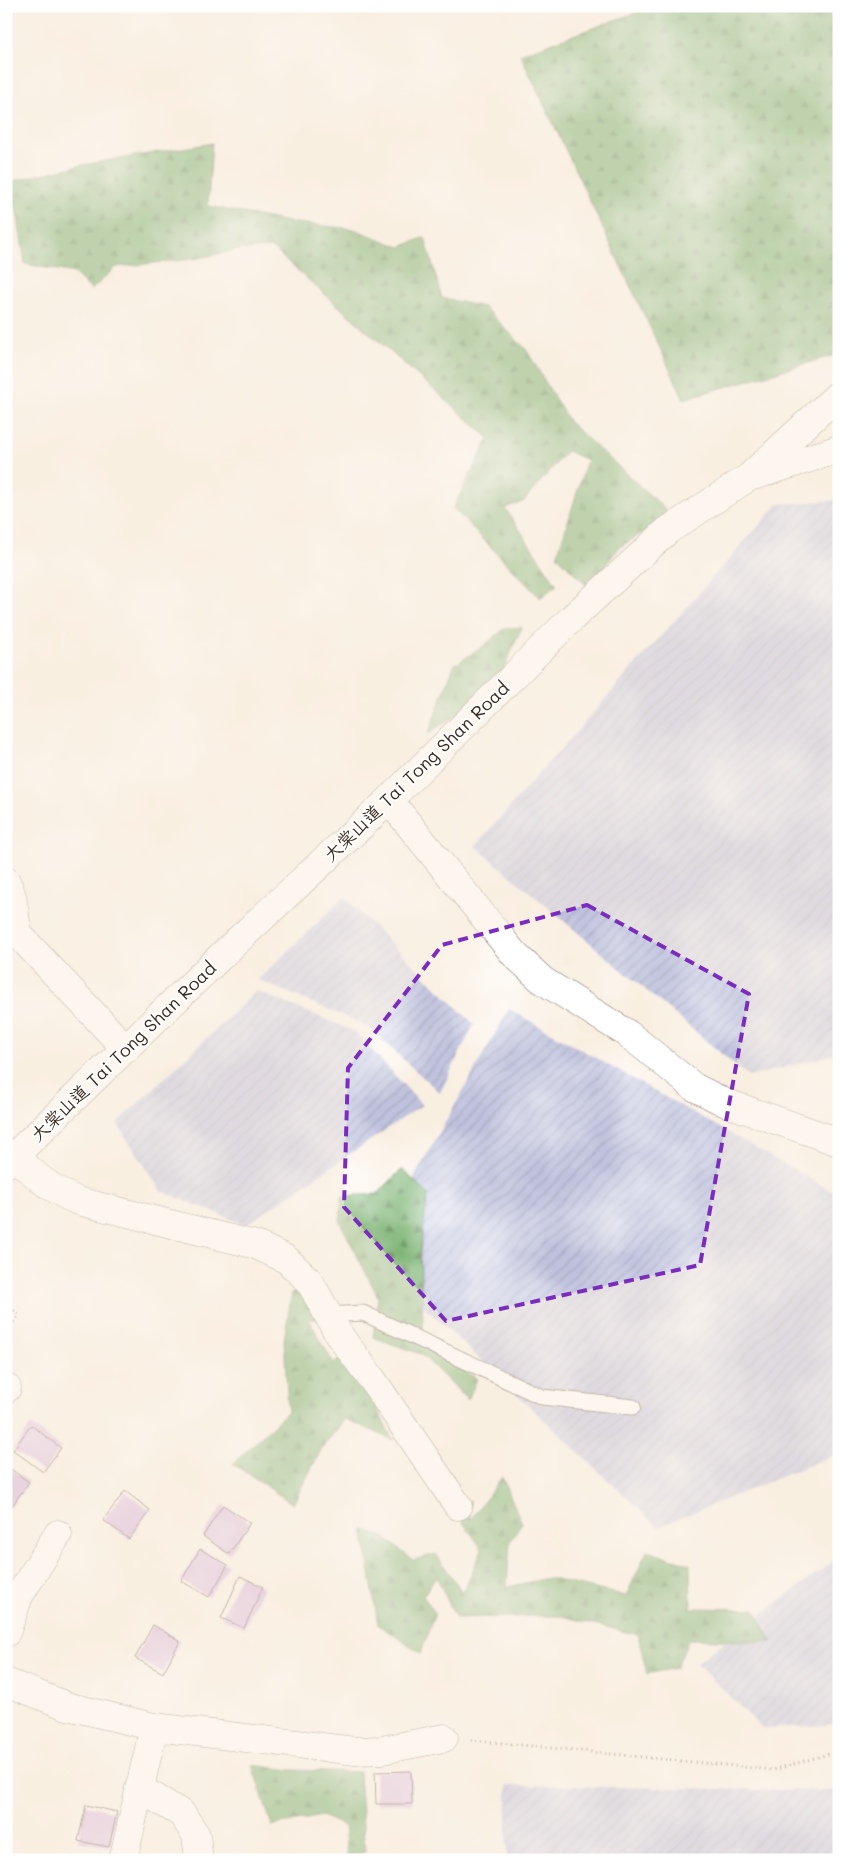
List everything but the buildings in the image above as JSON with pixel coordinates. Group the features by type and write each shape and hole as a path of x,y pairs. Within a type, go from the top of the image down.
{"street":[{"name":"大棠山道 Tai Tong Shan Road","path":"11,1160 221,956 389,800 572,618 667,531 749,477 839,394"},
{"path":"749,477 839,449"},
{"path":"389,800 514,954 542,980 628,1034 694,1087 724,1102 839,1142"},
{"path":"6,881 14,901 14,920 19,935 126,1049"},
{"path":"11,1160 58,1193 78,1201 256,1245 286,1259 310,1282 339,1335 372,1379 458,1506"},
{"path":"6,1633 19,1596 58,1534"},
{"path":"6,1682 67,1706 154,1727 355,1751 382,1750 444,1738"},
{"path":"123,1860 154,1727"},
{"path":"139,1788 182,1814 196,1835 199,1860"}],"lane":[{"path":"327,1314 363,1313 542,1398 633,1407"}],"path":[{"path":"6,1304 19,1314 6,1332"},
{"path":"444,1738 772,1770 839,1751"}],"highlighted area":[{"path":"587,905 749,994 700,1265 446,1321 344,1207 348,1068 442,945"}],"shaded area":[{"path":"839,500 839,1053 749,1077 475,846 778,504"},
{"path":"344,897 474,1024 440,1093 367,1026 258,980"},
{"path":"256,991 354,1031 422,1105 246,1225 161,1191 117,1123"},
{"path":"509,1009 839,1195 839,1453 658,1527 370,1256"},
{"path":"839,1557 839,1724 763,1729 696,1663"},
{"path":"507,1785 839,1791 839,1860 507,1860"}],"green space":[{"path":"654,6 839,6 839,354 684,399 520,54"},
{"path":"212,143 208,206 289,222 354,229 400,247 425,237 442,298 484,307 526,349 569,422 672,515 620,547 588,587 557,556 587,460 567,451 523,502 505,508 557,585 540,598 453,508 489,438 272,248 237,250 194,259 116,267 91,290 74,273 25,264 12,181 82,165"},
{"path":"522,627 499,680 487,695 428,734 454,665 485,645 504,629"},
{"path":"402,1169 428,1194 420,1252 424,1343 477,1379 468,1400 421,1354 373,1337 378,1297 340,1222 342,1196 377,1194"},
{"path":"299,1288 322,1320 309,1319 334,1364 343,1355 368,1391 393,1440 345,1419 322,1448 293,1504 233,1464 288,1411 284,1340 292,1292"},
{"path":"502,1477 522,1523 510,1542 507,1587 548,1578 626,1596 647,1551 690,1564 691,1608 755,1609 772,1642 689,1639 676,1668 647,1674 638,1635 561,1616 456,1618 436,1576 423,1596 435,1613 421,1653 378,1625 363,1529 385,1538 413,1560 436,1554 463,1593 482,1549 454,1510 470,1500 470,1520"},
{"path":"252,1765 292,1770 359,1772 365,1852 347,1856 344,1826 322,1816 272,1826"}]}
